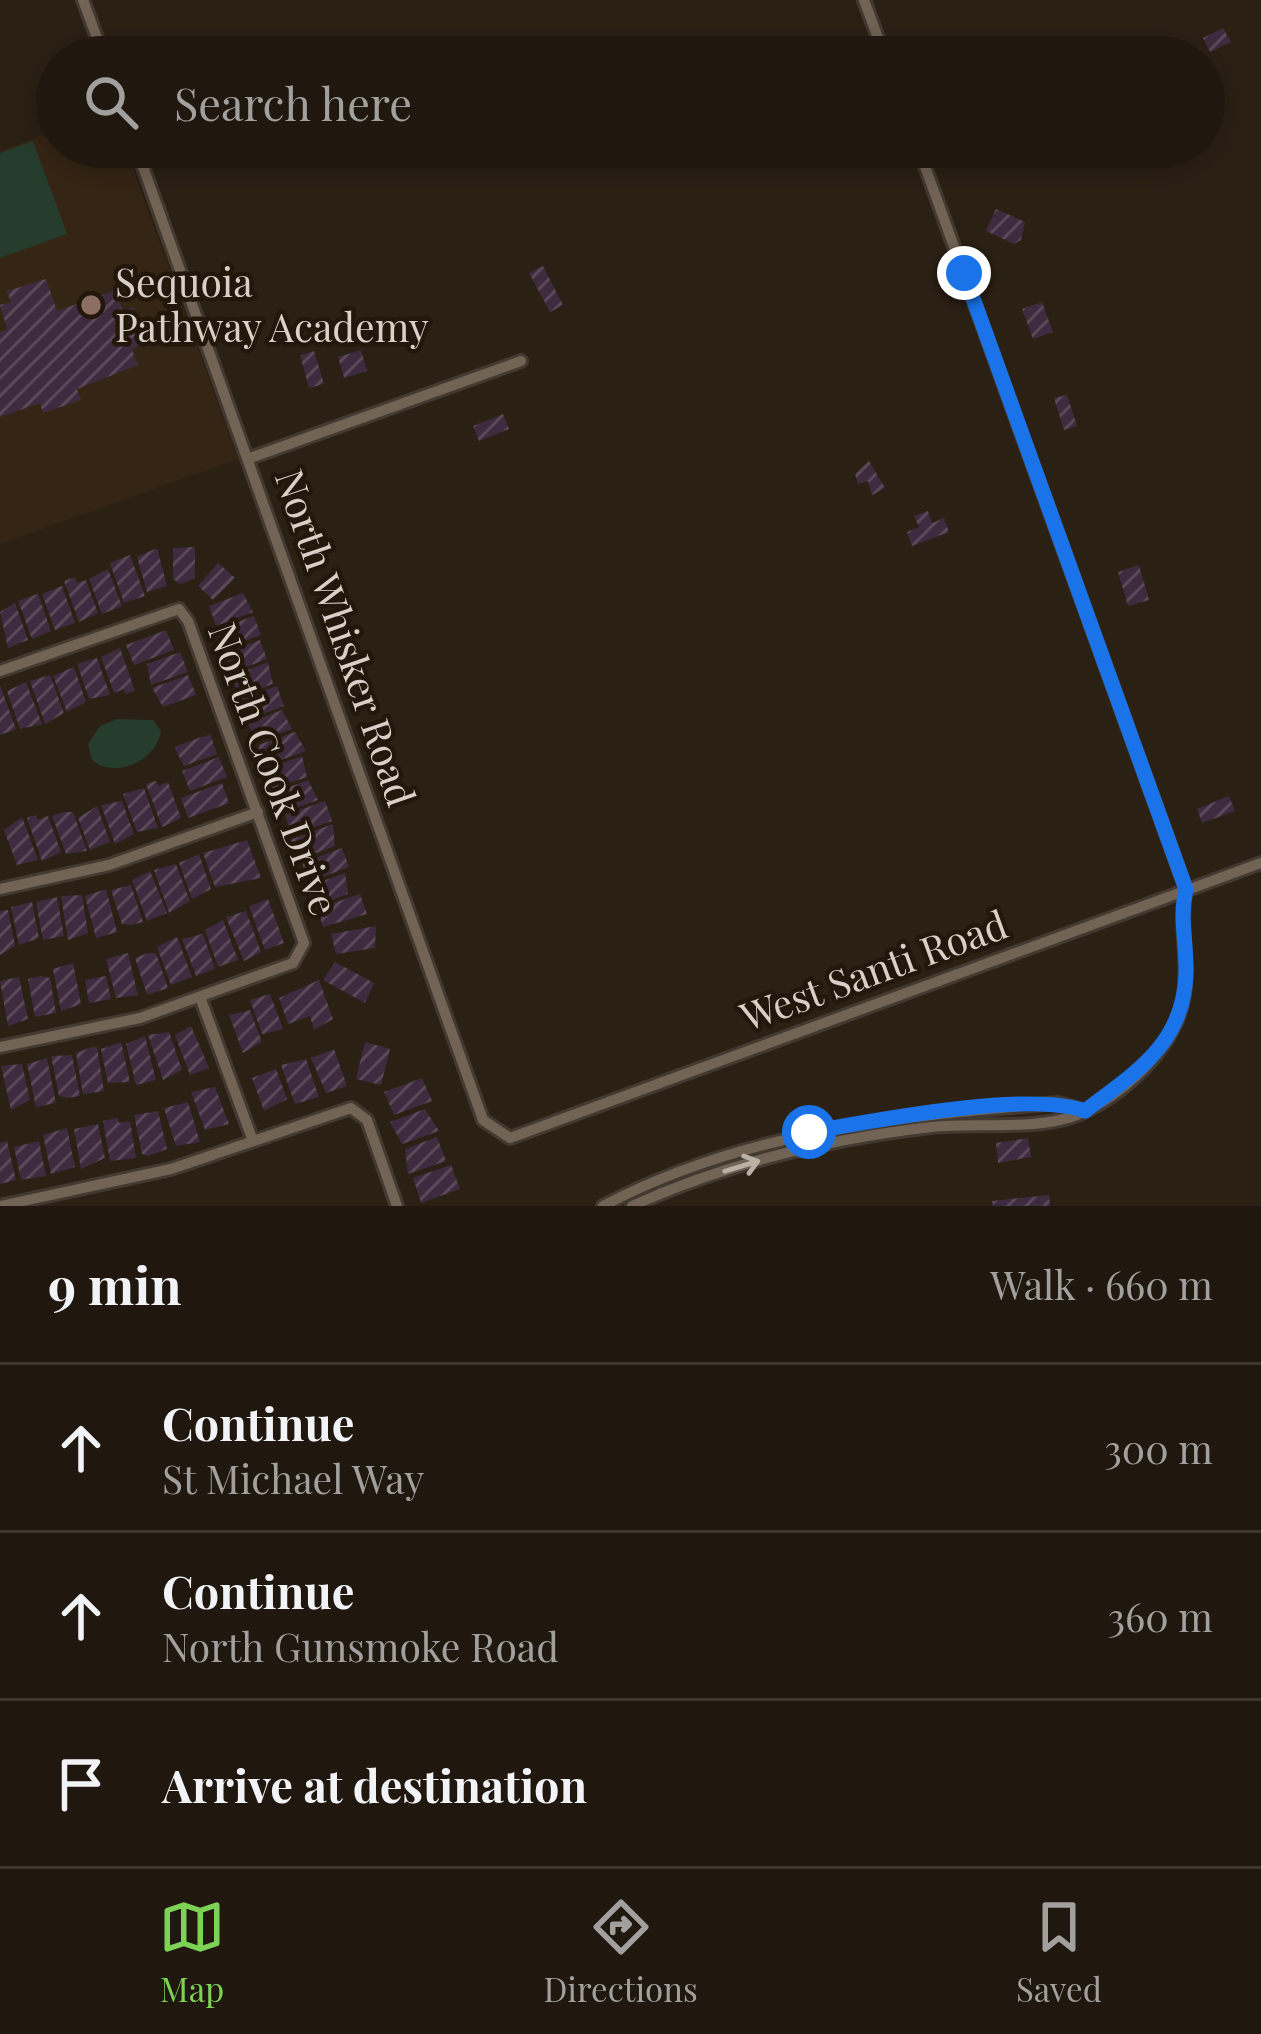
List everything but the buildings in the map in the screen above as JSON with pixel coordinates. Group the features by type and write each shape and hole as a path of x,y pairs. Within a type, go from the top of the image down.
{"street":[{"path":"83,0 96,36"},
{"path":"864,0 877,36"},
{"name":"North Whisker Road","path":"144,168 483,1120 510,1138"},
{"path":"632,1206 741,1166 858,1138 1059,1120 1085,1111 1144,1070 1178,1016 1186,977 1180,916 1186,889 926,168"},
{"path":"250,458 521,361"},
{"name":"North Cook Drive","path":"0,670 179,609 258,812 304,951 293,963 200,997"},
{"path":"0,889 109,866 258,812"},
{"name":"West Santi Road","path":"510,1138 1261,863"},
{"path":"0,1047 140,1018 200,997 253,1141"},
{"path":"603,1206 729,1154 856,1123 1058,1103 1085,1111"},
{"path":"0,1206 171,1169 343,1109 358,1109 367,1120 397,1206"}],"shaded area":[{"name":"Sequoia Pathway Academy","path":"36,138 36,168 133,168 238,459 0,544 0,151"}],"green space":[{"path":"33,141 36,168 43,168 67,234 0,258 0,153"},
{"path":"117,719 153,720 161,731 158,741 134,764 102,766 92,760 88,744 100,726"}],"place":[{"name":"Sequoia Pathway Academy","path":"91,305"}],"route":[{"path":"809,1132 957,1110 1058,1103 1085,1111 1144,1070 1164,1045 1183,999 1185,947 1180,916 1186,889 1062,559 964,273"}]}
